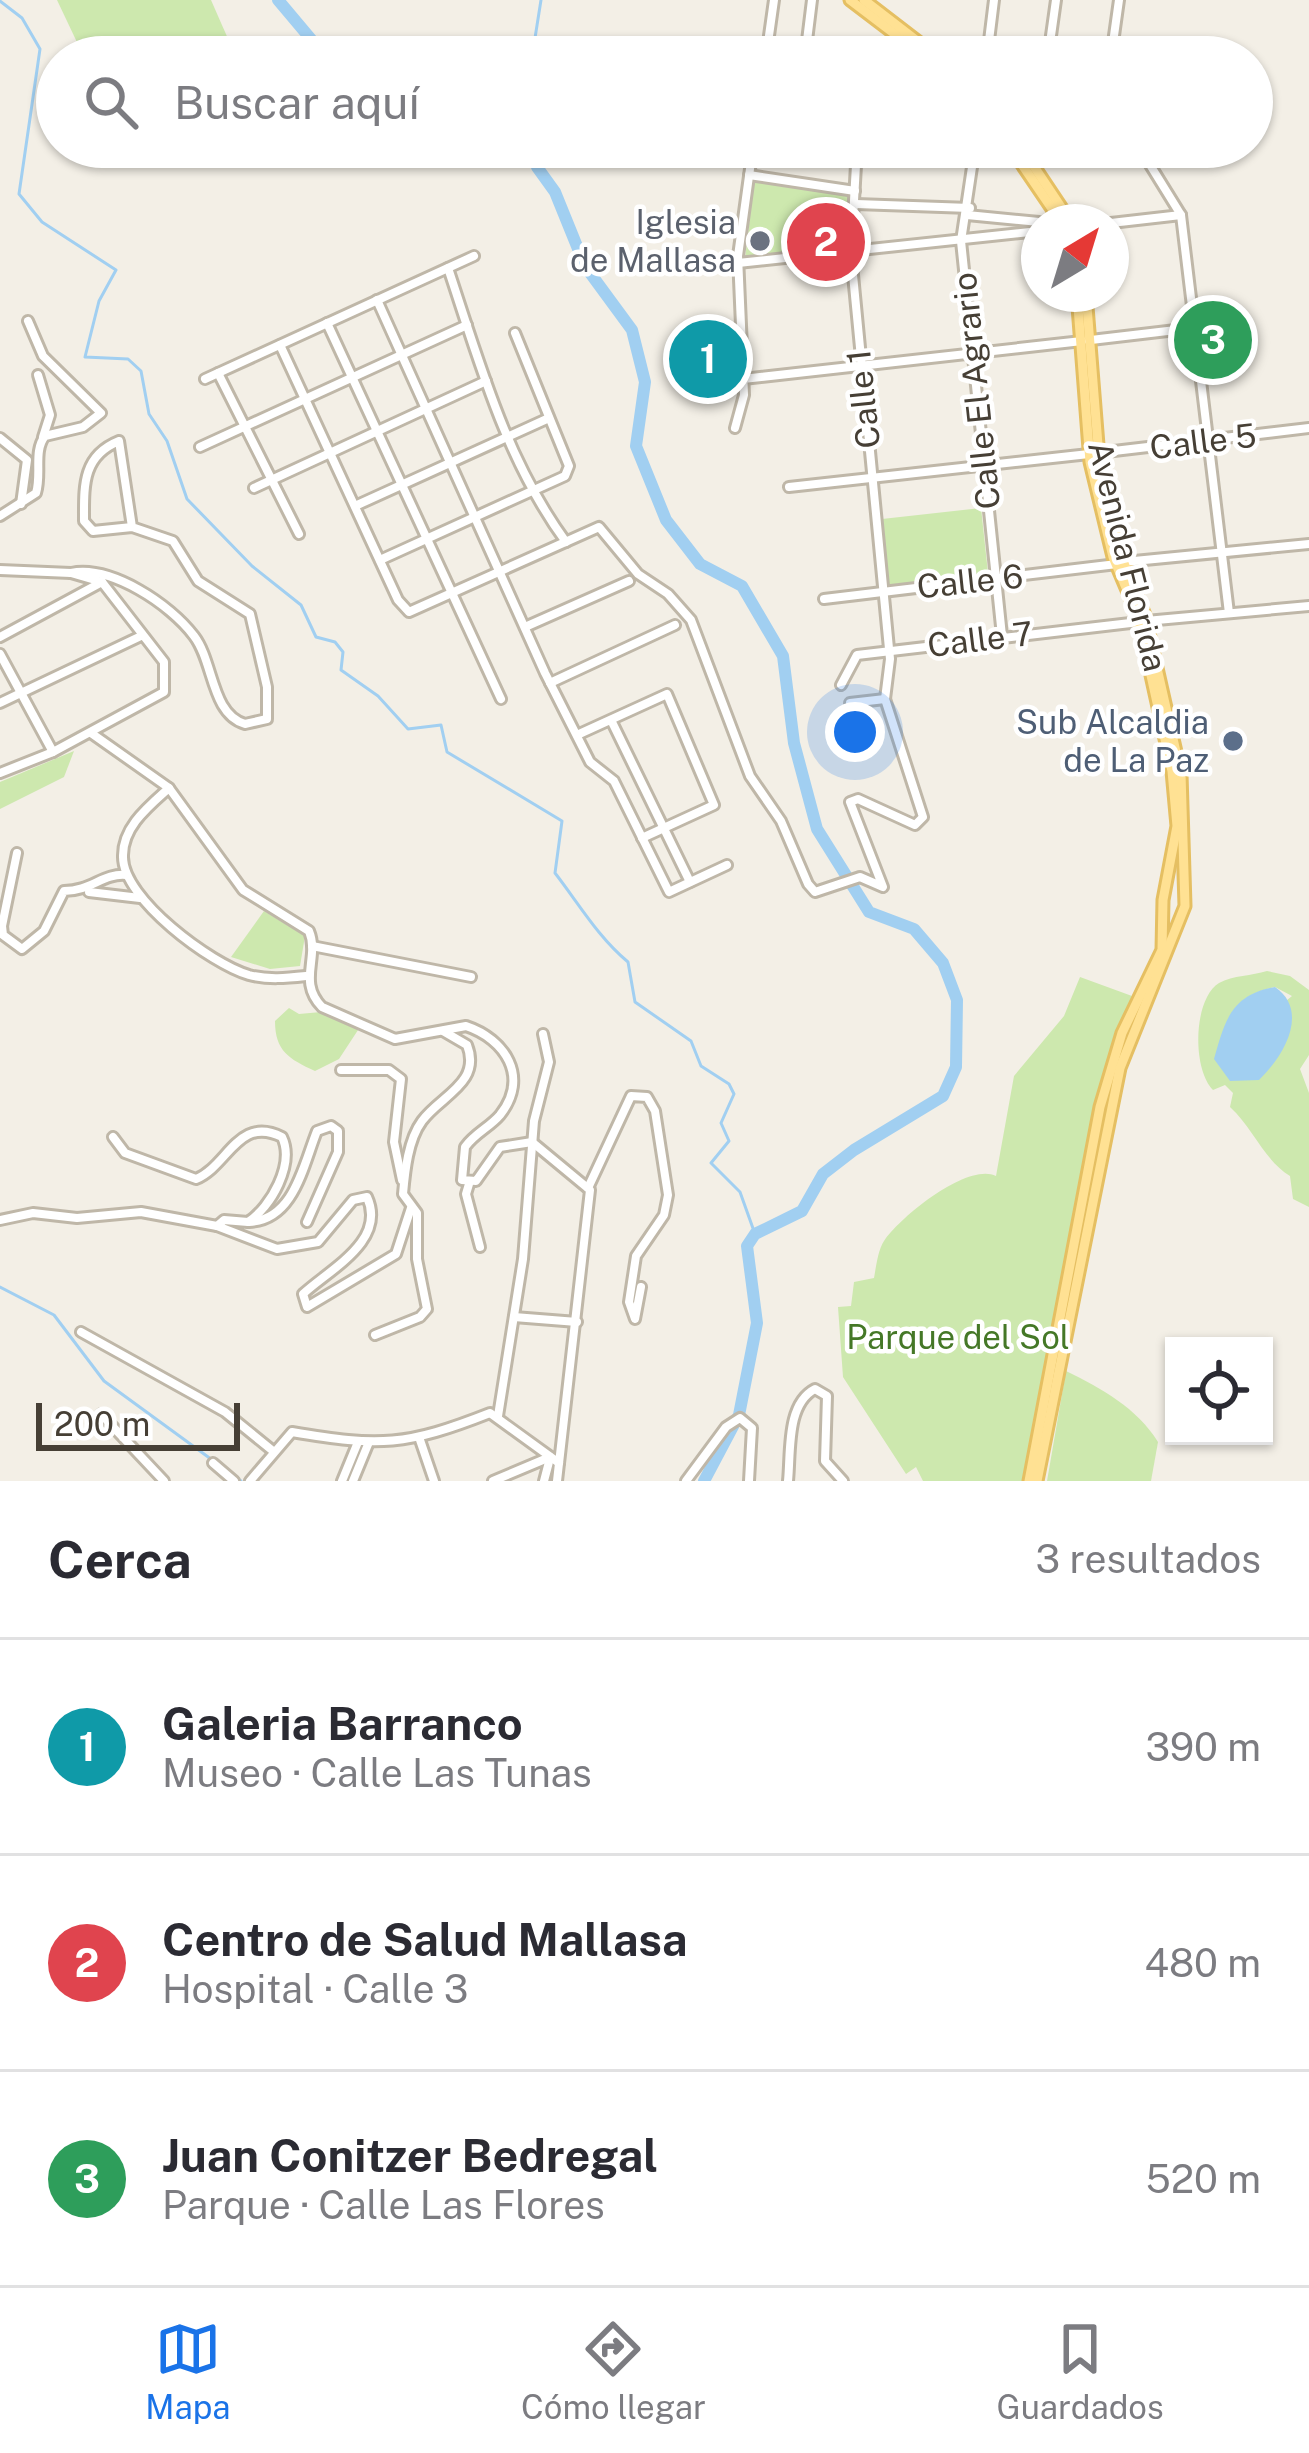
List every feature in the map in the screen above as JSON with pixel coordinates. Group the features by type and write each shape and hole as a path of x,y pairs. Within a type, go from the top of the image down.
{"main road":[{"path":"850,0 908,36"},
{"path":"864,0 901,36"},
{"path":"1024,168 1049,204"},
{"path":"1035,168 1059,204"},
{"name":"Avenida Florida","path":"1033,1481 1120,1068 1180,921 1183,888 1181,774 1143,621 1120,563 1093,454 1083,312"},
{"name":"Avenida Florida","path":"1033,1481 1100,1107 1122,1034 1162,950 1167,886 1175,854 1174,788 1143,621"},
{"path":"1167,886 1183,888"},
{"path":"1165,920 1180,921"}],"street":[{"path":"769,36 774,0"},
{"path":"808,36 812,0"},
{"path":"874,12 887,0"},
{"path":"990,36 994,0"},
{"path":"1051,36 1056,0"},
{"path":"1114,36 1119,0"},
{"path":"735,428 743,379 737,263 750,168"},
{"name":"Calle 1","path":"856,168 850,254 889,650 885,699"},
{"name":"Calle El Agrario","path":"973,168 961,242 1002,636"},
{"path":"1152,168 1181,215 1229,613"},
{"path":"749,176 855,190"},
{"path":"856,204 968,212 1021,222"},
{"path":"1129,221 1181,215"},
{"path":"737,263 961,242 1021,230"},
{"path":"205,379 474,256"},
{"path":"448,268 506,437 530,492 566,542"},
{"path":"376,301 550,683 590,762 614,781 669,892 727,865"},
{"path":"28,321 43,356 101,413 83,427 42,440"},
{"path":"327,323 500,698"},
{"path":"200,447 467,325"},
{"path":"743,379 1193,328"},
{"path":"380,560 565,476 569,466 515,333"},
{"path":"280,345 409,612 599,527 617,542 638,574 668,594 691,620 751,776 781,821 815,892 860,878 884,885 849,805 852,800 915,825 923,817 885,699 850,703"},
{"path":"218,373 298,534"},
{"path":"0,516 31,500 39,483 42,440 50,415 38,375"},
{"path":"254,488 486,381"},
{"path":"355,506 549,418"},
{"name":"Calle 5","path":"789,488 1309,428"},
{"path":"0,438 26,460 21,505"},
{"path":"0,570 107,577 159,604 199,642 229,715 245,724 267,719 267,687 250,614 198,581 173,542 132,527 93,531 84,521 86,474 104,447 119,441 132,527"},
{"name":"Calle 6","path":"824,599 1309,544"},
{"path":"0,773 53,752 164,692 164,662 102,582 71,573"},
{"path":"526,627 629,581"},
{"path":"0,637 102,582"},
{"name":"Calle 7","path":"841,686 857,655 1309,606"},
{"path":"550,683 675,625"},
{"path":"0,704 140,636"},
{"path":"0,654 53,752"},
{"path":"577,735 668,694 714,805 642,838"},
{"path":"612,721 690,882"},
{"path":"91,733 169,788 233,881 306,928 312,946 307,976 322,1007 364,1022 383,1036 461,1026 484,1033 504,1048 513,1066 503,1110 465,1147 461,1174 469,1184"},
{"path":"169,788 128,836 126,875 140,898 234,969 273,978 307,976"},
{"path":"17,854 2,926 11,944 29,947 64,891 140,898"},
{"path":"88,891 112,874 126,875"},
{"path":"312,946 471,977"},
{"path":"404,1181 415,1135 424,1119 459,1088 470,1064 467,1046 443,1031"},
{"path":"498,1416 514,1317 532,1142 549,1062 543,1034"},
{"path":"341,1070 389,1070 401,1079 394,1142 418,1219 417,1259 427,1309 420,1317 375,1334"},
{"path":"557,1481 555,1460 577,1322 588,1187 631,1096 646,1097 655,1111 668,1195 664,1215 636,1256 628,1301 635,1319 641,1287"},
{"path":"217,1226 224,1220 267,1221 287,1204 317,1131 331,1126 340,1140 338,1152 307,1222"},
{"path":"113,1137 124,1153 196,1179 242,1136 277,1134 286,1152 275,1190 268,1205 248,1222"},
{"path":"480,1247 466,1194 500,1147 532,1142 588,1187"},
{"path":"0,1220 33,1213 77,1218 140,1212 217,1226 277,1249 294,1250 323,1239 353,1200 369,1199 368,1232 338,1268 303,1294 302,1303 310,1307 396,1253 411,1208"},
{"path":"514,1317 577,1322"},
{"path":"81,1333 225,1412 273,1451"},
{"path":"788,1481 795,1413 804,1395 818,1389 828,1402 824,1461 843,1481"},
{"path":"101,1414 164,1481"},
{"path":"250,1481 292,1432 363,1442 420,1440 490,1414 555,1460"},
{"path":"686,1481 726,1427 740,1418 751,1425 749,1481"},
{"path":"420,1440 434,1481"},
{"path":"343,1481 363,1442"},
{"path":"353,1481 363,1442"},
{"path":"493,1481 555,1460"},
{"path":"544,1481 555,1460"},
{"path":"213,1463 234,1481"}],"green space":[{"path":"57,0 211,0 227,36 74,36"},
{"path":"754,181 851,194 845,250 745,259"},
{"path":"981,508 988,573 888,585 882,519"},
{"path":"74,751 64,777 0,809 0,782"},
{"path":"264,911 305,936 300,966 270,969 231,957"},
{"path":"1267,971 1290,976 1309,990 1309,1055 1300,1069 1309,1093 1309,1207 1293,1199 1290,1176 1230,1107 1233,1093 1225,1085 1213,1090 1201,1067 1200,1018 1210,991 1224,980","holes":["1275,987 1292,996 1215,1059 1227,1021 1240,1003"]},
{"name":"Parque del Sol","path":"1080,977 1132,996 1102,1078 1023,1481 923,1481 916,1467 906,1474 843,1377 838,1307 851,1306 854,1282 874,1278 884,1241 905,1218 953,1184 984,1174 996,1176 1014,1076 1064,1016"},
{"path":"289,1008 299,1014 321,1012 360,1027 339,1059 315,1071 291,1058 278,1040 275,1021"},
{"path":"1066,1371 1117,1400 1149,1430 1158,1442 1151,1481 1047,1481"}],"water":[{"path":"1275,987 1291,1008 1285,1045 1259,1080 1230,1081 1214,1059 1227,1021 1248,996"}],"waterway":[{"path":"278,0 308,36"},
{"path":"535,36 541,0"},
{"path":"0,1 22,18 36,42"},
{"path":"36,77 19,194 42,222 116,270 99,301 85,357 128,359 141,371 149,414 167,441 187,499 252,566 301,605 316,637 335,642 343,652 341,670 378,696 408,729 441,725 447,752 562,821 555,873 628,962 635,1002 691,1041 701,1066 729,1084 734,1094 721,1123 729,1141 711,1163 740,1192 755,1234"},
{"path":"538,168 555,192 585,266 632,330 645,382 636,446 666,520 700,564 742,586 783,656 794,743 817,829 869,912 914,929 943,963 957,1000 956,1067 943,1096 854,1150 823,1174 802,1211 755,1234 747,1246 757,1323 739,1415 704,1481"},
{"path":"0,1287 54,1315 104,1381 241,1481"}],"place":[{"name":"Iglesia de Mallasa","path":"760,241"},
{"name":"Centro de Salud Mallasa","path":"826,242"},
{"name":"Juan Conitzer Bedregal","path":"1213,340"},
{"name":"Galeria Barranco","path":"708,359"},
{"name":"Sub Alcaldia de La Paz","path":"1233,741"}]}
